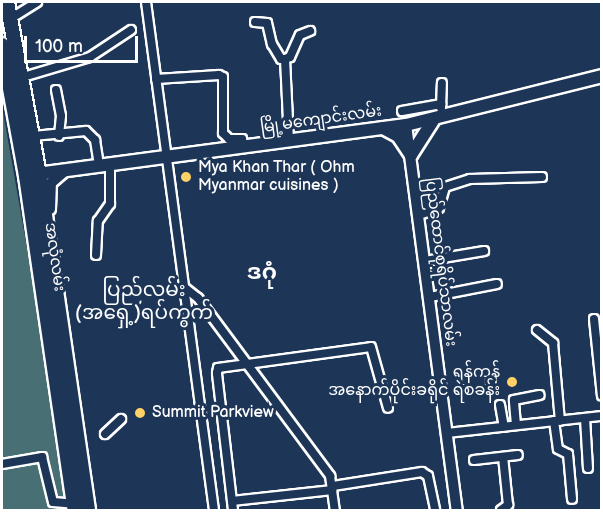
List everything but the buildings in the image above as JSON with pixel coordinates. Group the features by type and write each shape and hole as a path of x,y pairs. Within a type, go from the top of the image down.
{"main road":[{"path":"7,2 33,136 33,175"},
{"name":"အလုံလမ်း","path":"2,45 47,227 88,510"},
{"name":"မြို့မကျောင်းလမ်း","path":"33,175 406,125 602,76"},
{"path":"383,129 398,136 411,155 437,118"},
{"name":"အလုံလမ်း","path":"33,175 75,507"}],"street":[{"path":"10,19 37,2"},
{"path":"146,2 214,510"},
{"path":"255,22 267,23 272,44 280,58 285,59 290,57 300,35 310,31"},
{"path":"23,77 90,57 131,30"},
{"path":"285,59 289,141"},
{"path":"156,79 219,75 223,77 223,133 229,139 242,139 244,147"},
{"path":"437,118 441,104 442,83"},
{"path":"56,90 61,116 59,136"},
{"path":"402,111 441,104"},
{"path":"266,119 268,144"},
{"name":"ပြည်ထောင်စုရိပ်သာလမ်း","path":"406,125 457,510"},
{"path":"33,136 59,136 86,131 92,135 105,165 110,204 98,220 96,255"},
{"path":"47,227 51,183 66,170"},
{"path":"419,215 439,208 445,187 470,179 542,177"},
{"path":"425,261 484,251"},
{"path":"430,297 497,284"},
{"path":"185,288 198,298 330,476 335,510"},
{"path":"594,319 602,396"},
{"path":"537,330 553,343 558,449 568,454 572,499"},
{"path":"388,408 371,347 246,363 217,370 232,506 422,472 428,476 435,510"},
{"path":"516,425 514,400 540,395"},
{"path":"500,405 504,427"},
{"path":"447,433 602,416"},
{"path":"585,418 588,468"},
{"path":"105,434 121,419"},
{"path":"474,460 518,455"},
{"path":"2,464 42,457 53,502 75,507"},
{"path":"501,510 508,505 503,457"}],"green space":[{"path":"2,106 37,305 66,510 2,510"}],"place":[{"name":"Mya Khan Thar ( Ohm Myanmar cuisines )","path":"186,177"},
{"name":"ရန်ကုန် အနောက်ပိုင်းခရိုင် ရဲစခန်း","path":"512,382"},
{"name":"Summit Parkview","path":"140,413"}],"district":[{"name":"ဒဂုံ","path":"262,273"},
{"name":"ပြည်လမ်း (အရှေ့)ရပ်ကွက်","path":"144,302"}]}
